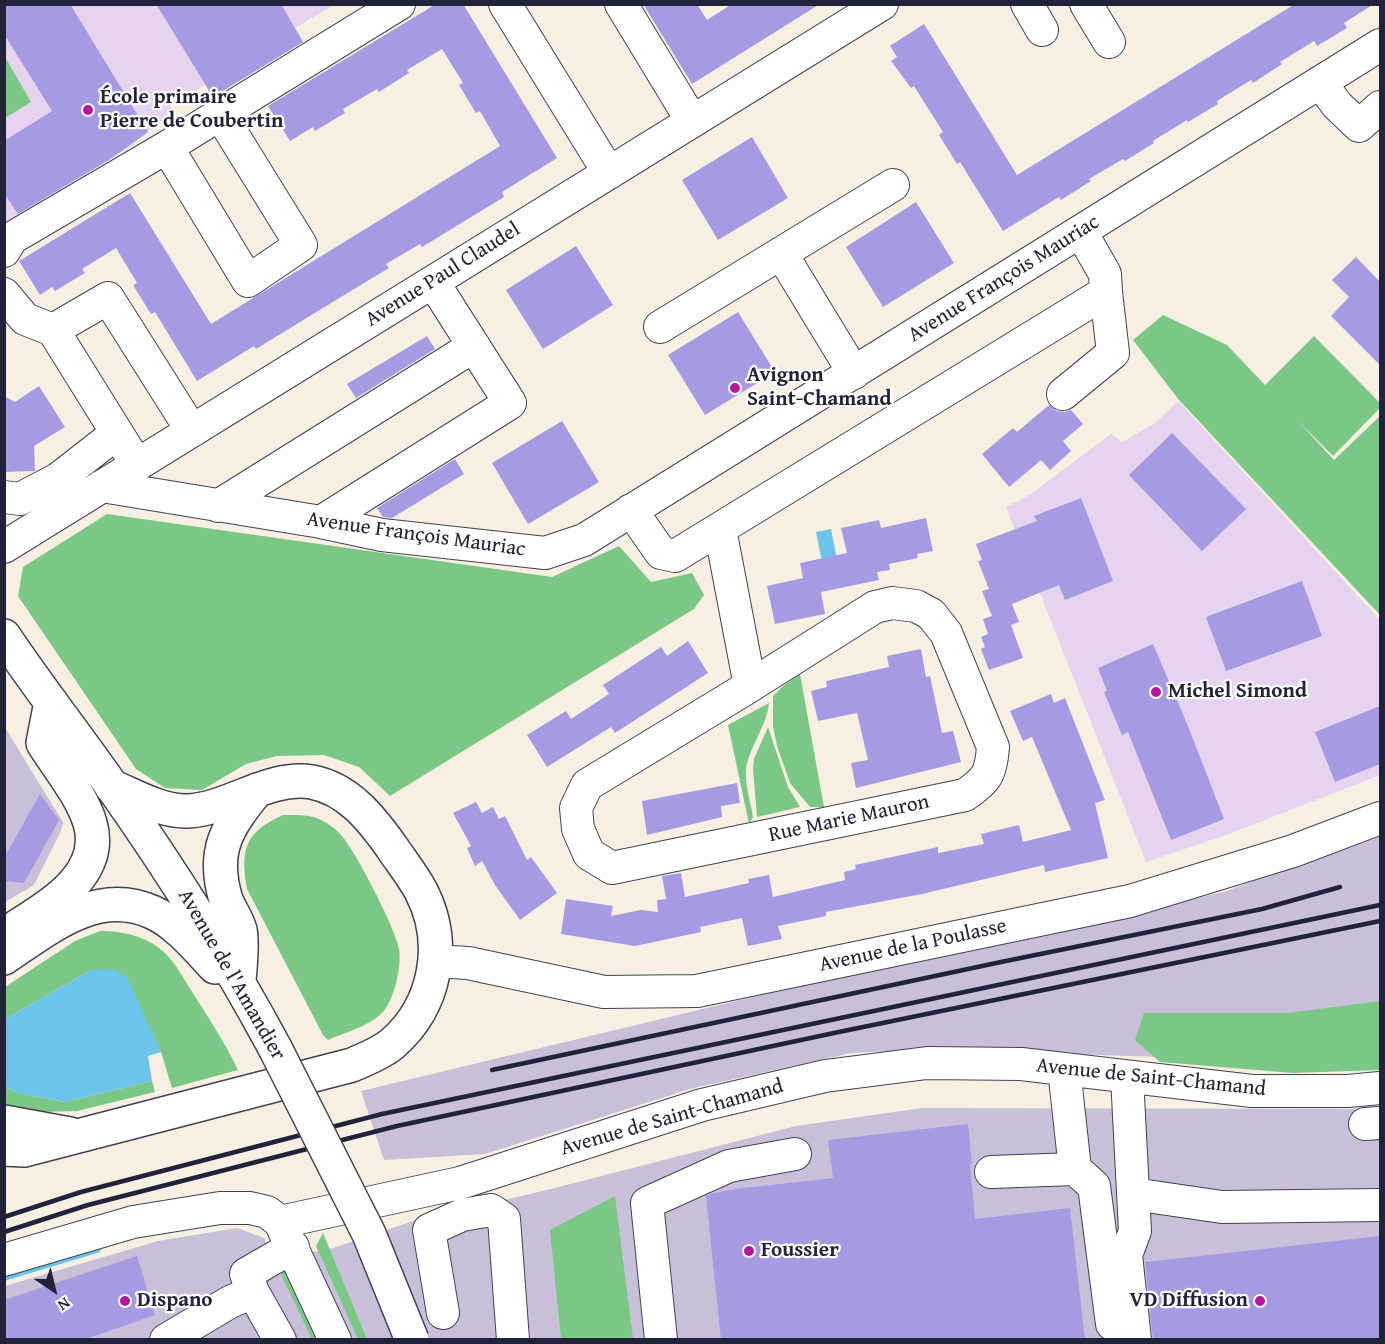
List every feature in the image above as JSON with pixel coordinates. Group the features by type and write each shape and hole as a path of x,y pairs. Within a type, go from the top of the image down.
{"main road":[{"name":"Avenue de l'Amandier","path":"4,636 111,786 195,910 239,981 369,1234 412,1340"},
{"path":"4,935 45,908 79,880 89,863 93,843 90,823 82,805 43,743 51,702"},
{"path":"4,1149 24,1150 352,1065 376,1054 398,1038 417,1016 432,980 436,937 431,914 421,890 380,831 358,805 337,791 312,782 293,782 258,790 212,807 188,811 172,810 149,803 111,786"},
{"path":"4,958 81,910 109,904 152,912 171,924 216,968 239,981 240,931 226,901 221,875 221,848 236,816 258,790"},
{"path":"4,1122 81,1136"}],"street":[{"path":"4,251 12,238 167,147 399,4"},
{"path":"506,4 621,165"},
{"path":"621,4 692,122"},
{"name":"Avenue Paul Claudel","path":"4,547 882,4"},
{"path":"1086,4 1109,42"},
{"name":"Avenue François Mauriac","path":"102,486 321,522 382,535 544,553 584,540 1380,45"},
{"path":"1320,82 1359,126 1380,106"},
{"path":"167,147 248,281 302,245 220,114"},
{"path":"660,327 893,184"},
{"path":"1063,394 1113,353 1105,274 1081,232"},
{"path":"781,253 854,373"},
{"path":"321,522 510,403 433,282"},
{"path":"631,510 661,553 675,556 1106,292"},
{"path":"4,294 25,319 53,330 137,465"},
{"path":"53,330 108,298 192,431"},
{"path":"218,506 474,346"},
{"path":"4,497 20,499 58,479 117,433"},
{"path":"720,529 750,686"},
{"name":"Rue Marie Mauron","path":"892,603 916,606 931,614 946,633 993,747 992,765 982,784 965,795 612,868 589,854 578,829 576,808 587,785 750,686 875,607 892,603"},
{"name":"Avenue de la Poulasse","path":"435,961 468,963 604,992 697,991 1130,901 1293,851 1380,818"},
{"name":"Avenue de Saint-Chamand","path":"253,1292 246,1274 286,1234 460,1183 702,1105 825,1076 927,1064 1021,1064 1252,1091 1348,1091 1380,1088"},
{"path":"1064,1069 1075,1169 1094,1186 1114,1340"},
{"path":"1127,1077 1135,1231 1126,1255 1135,1340"},
{"path":"661,1340 647,1203 729,1166 795,1154"},
{"path":"991,1172 1075,1169"},
{"path":"1133,1194 1222,1207 1379,1205"},
{"path":"4,1260 133,1222 220,1208 250,1208 267,1212 286,1234 335,1340"},
{"path":"442,1313 429,1230 462,1215 491,1210 504,1219 513,1340"},
{"path":"166,1340 230,1302 253,1292 280,1340"}],"shaded area":[{"name":"École primaire Pierre de Coubertin","path":"5,5 334,5 295,28 303,41 213,96 205,85 170,106 175,114 145,133 133,145 5,222"},
{"path":"1178,401 1380,620 1380,775 1229,834 1146,862 1006,507 1031,494 1111,434 1122,442 1154,424"},
{"path":"4,726 63,822 61,831 34,885 5,902"},
{"path":"1380,833 1380,1065 934,1049 851,1053 690,1089 485,1154 384,1160 361,1091 786,989 1224,892"},
{"path":"1380,1106 1380,1339 5,1340 5,1286 158,1241 237,1228 264,1238 276,1260 333,1248 410,1222 551,1189 796,1126 922,1108 1354,1109"}],"green space":[{"path":"5,57 31,102 4,118"},
{"path":"1163,315 1227,345 1265,385 1314,336 1380,403 1380,408 1333,456 1298,421 1334,460 1380,416 1380,615 1179,400 1133,340"},
{"path":"107,514 552,577 619,546 651,582 692,573 704,595 694,609 390,796 359,767 324,755 277,756 246,764 202,790 165,788 136,769 18,596 23,567"},
{"path":"800,674 824,807 810,807 790,783 777,746 773,726 773,696"},
{"path":"769,703 768,712 747,762 747,788 753,817 749,824 728,725"},
{"path":"768,727 788,787 800,807 757,817 754,759"},
{"path":"283,815 314,817 330,825 341,835 356,856 374,890 391,925 399,949 396,983 386,1008 370,1022 328,1040 323,1035 247,889 244,863 248,843 260,828"},
{"path":"100,931 126,933 142,938 168,956 216,1029 238,1070 172,1088 161,1052 91,970 5,1019 5,987 75,941"},
{"path":"1380,1001 1380,1070 1293,1073 1160,1062 1135,1040 1144,1013 1288,1013"},
{"path":"152,1081 155,1092 77,1111 39,1112 5,1105 4,1087 19,1093 65,1102"},
{"path":"615,1196 633,1339 561,1339 550,1230"},
{"path":"323,1233 367,1339 358,1339 316,1246"},
{"path":"280,1272 289,1272 324,1339 312,1339"}],"water":[{"path":"831,529 837,559 822,562 816,532"},
{"path":"112,969 127,977 161,1052 148,1056 152,1081 65,1102 19,1093 5,1087 5,1019 91,970"}],"building":[{"path":"4,4 70,4 148,132 109,160 18,214 4,193 4,141 52,111 4,34"},
{"path":"156,4 281,4 303,42 213,97"},
{"path":"436,4 463,4 557,158 502,192 504,197 422,247 420,244 386,264 389,268 256,349 254,346 197,381 155,312 151,314 133,285 137,283 116,248 82,269 85,273 55,291 52,287 40,295 19,261 130,193 211,324 500,146 480,111 476,113 459,85 463,83 442,49 407,70 409,73 379,92 377,89 343,109 345,113 315,131 313,127 290,141 268,106"},
{"path":"643,4 697,4 707,20 732,4 820,4 692,84"},
{"path":"1295,4 1374,4 1344,23 1347,28 1317,46 1314,41 1280,62 1282,64 1253,83 1251,80 1217,101 1218,104 1188,122 1187,120 1125,161 1123,159 1089,179 1091,181 1061,200 1059,197 1003,231 960,162 957,164 939,135 943,132 914,86 911,88 891,61 897,57 890,46 924,24 1017,175"},
{"path":"752,137 788,198 718,240 682,180"},
{"path":"916,202 954,263 883,307 846,247"},
{"path":"576,246 613,305 543,349 506,290"},
{"path":"1356,257 1380,282 1380,365 1331,316 1349,297 1332,280"},
{"path":"738,312 775,372 705,415 668,355"},
{"path":"427,336 435,349 356,398 347,384"},
{"path":"39,386 65,427 34,446 35,471 4,472 4,396 15,402"},
{"path":"1049,405 1057,411 1071,410 1083,424 1063,441 1071,451 1050,470 1041,460 1009,487 982,454 1013,428 1017,432"},
{"path":"562,421 599,482 528,524 492,463"},
{"path":"1172,433 1246,509 1202,551 1129,475"},
{"path":"455,459 464,474 392,518 383,517 377,508"},
{"path":"1081,498 1113,581 1065,600 1059,585 1012,604 1019,622 1011,625 1023,658 989,670 981,649 985,647 981,637 988,634 983,619 992,616 982,591 989,589 978,561 982,560 976,544 1037,521 1034,516"},
{"path":"926,518 933,551 917,554 918,558 889,564 890,570 877,572 879,580 821,592 825,614 775,624 767,586 803,578 800,563 847,553 841,528 879,520 881,528"},
{"path":"1302,581 1322,636 1226,671 1206,617"},
{"path":"688,641 708,673 615,733 611,727 547,767 527,735 566,711 571,719 609,694 603,685 661,647 667,656"},
{"path":"1153,644 1224,819 1171,840 1128,732 1122,735 1104,692 1107,691 1098,668"},
{"path":"921,649 926,677 930,676 942,733 953,731 961,762 856,788 851,763 868,760 857,713 818,721 811,691 827,687 826,681 889,667 887,656"},
{"path":"1051,694 1054,703 1065,698 1105,800 1095,803 1108,858 1045,872 1044,865 922,894 826,912 826,916 778,926 782,939 748,946 742,918 700,927 701,932 635,946 561,934 566,899 613,906 611,916 641,910 658,912 657,900 666,899 662,876 681,873 685,897 749,883 748,879 769,875 773,897 845,880 844,872 856,869 855,865 938,847 938,853 984,844 981,834 1019,825 1023,842 1071,830 1032,737 1023,741 1010,711"},
{"path":"1380,706 1380,764 1335,782 1315,732"},
{"path":"737,783 740,803 721,806 722,817 647,835 642,801"},
{"path":"40,794 59,820 24,883 4,881 4,858"},
{"path":"476,802 482,813 493,807 499,819 505,816 527,860 531,857 557,893 520,920 495,885 482,861 475,866 467,848 471,846 453,813"},
{"path":"968,1124 975,1219 1070,1208 1085,1340 721,1340 706,1196 736,1189 833,1178 828,1140"},
{"name":"VD Diffusion","path":"1380,1236 1380,1340 1153,1340 1145,1262"},
{"path":"137,1256 155,1315 83,1340 4,1340 4,1300"}],"waterway":[{"path":"4,1277 97,1249"}],"railway":[{"path":"492,1070 1262,909 1340,887"},
{"path":"4,1217 81,1192 382,1114 1380,905"},
{"path":"4,1232 88,1205 397,1126 834,1033 1380,921"}],"place":[{"name":"École primaire Pierre de Coubertin","path":"88,110"},
{"name":"Avignon Saint-Chamand","path":"735,388"},
{"name":"Michel Simond","path":"1156,692"},
{"name":"Foussier","path":"749,1251"},
{"name":"Dispano","path":"125,1301"},
{"name":"VD Diffusion","path":"1260,1301"}]}
